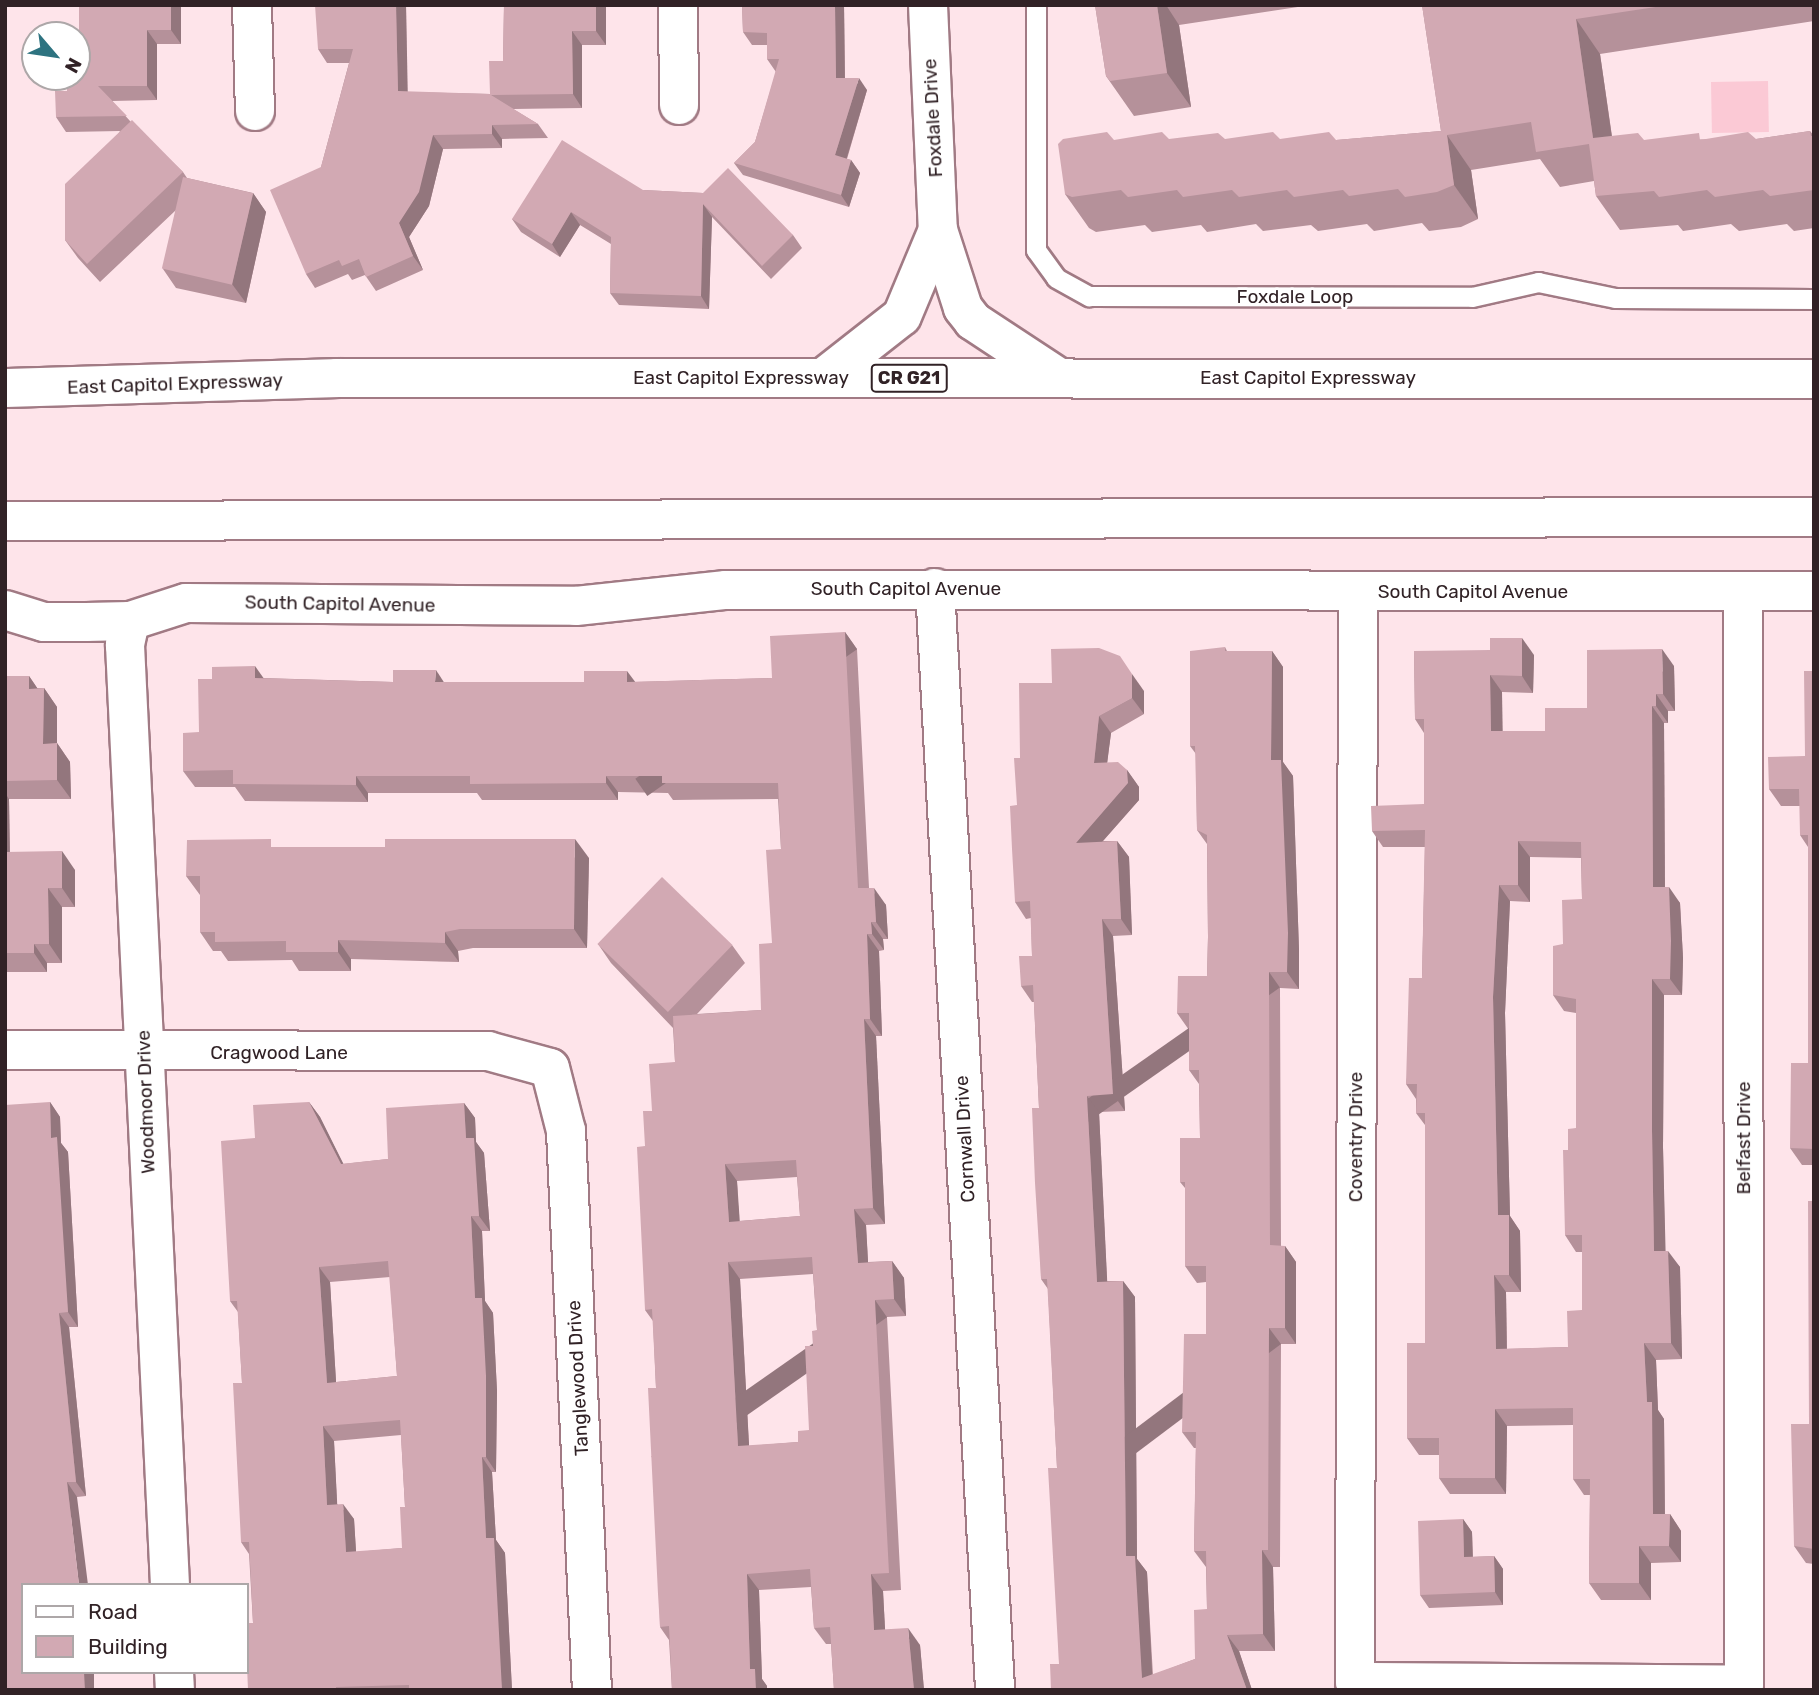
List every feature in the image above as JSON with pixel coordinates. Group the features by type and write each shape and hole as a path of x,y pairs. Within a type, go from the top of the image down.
{"main road":[{"path":"252,5 255,111"},
{"path":"678,5 679,105"},
{"name":"Foxdale Drive","path":"928,5 938,230"},
{"path":"938,230 968,314 1058,377"},
{"path":"823,378 902,316 938,230"},
{"name":"East Capitol Expressway","path":"5,388 337,378 1814,379"},
{"path":"5,521 1814,517"},
{"name":"South Capitol Avenue","path":"10,610 44,622 130,621 186,603 576,606 726,590 935,588 1358,592 1814,591"},
{"name":"Cornwall Drive","path":"935,588 995,1690"},
{"name":"Coventry Drive","path":"1355,1682 1358,592"},
{"name":"Belfast Drive","path":"1355,1682 1744,1685 1743,592"},
{"name":"Woodmoor Drive","path":"130,621 125,645 170,1583"},
{"name":"Cragwood Lane","path":"5,1050 488,1051 550,1068"},
{"name":"Tanglewood Drive","path":"550,1068 566,1131 593,1690"}],"lane":[{"name":"Foxdale Loop","path":"1036,5 1036,250 1056,278 1089,296 1472,298 1538,282 1615,298 1814,299"}],"shaded area":[{"path":"1768,81 1769,132 1712,133 1711,82"}],"building":[{"path":"79,5 171,5 171,30 147,30 147,86 98,86 127,116 56,117 55,91 91,91 91,21 79,21"},
{"path":"315,5 396,5 398,91 490,94 489,61 503,61 504,5 596,5 596,31 572,31 573,94 491,95 538,124 492,125 492,134 433,135 419,192 399,223 413,256 366,277 359,259 342,266 339,260 306,274 270,190 321,167 353,49 318,49"},
{"path":"742,5 835,5 836,78 859,78 835,155 851,160 841,195 734,163 755,142 779,59 767,59 767,33 743,32"},
{"path":"1095,5 1157,5 1167,73 1110,81 1106,76"},
{"path":"1422,5 1669,5 1576,19 1593,138 1638,133 1644,140 1699,133 1700,140 1748,132 1756,139 1810,131 1811,136 1814,136 1814,190 1770,196 1763,190 1715,197 1707,190 1659,197 1654,191 1596,196 1589,144 1536,152 1531,122 1447,135 1454,185 1437,192 1405,197 1398,189 1349,196 1343,190 1294,197 1287,190 1239,197 1232,190 1183,197 1177,190 1128,197 1121,190 1072,197 1065,194 1058,144 1063,139 1107,132 1114,140 1162,132 1169,139 1218,133 1225,139 1273,132 1280,139 1329,132 1336,140 1441,131"},
{"path":"132,120 183,172 87,264 65,240 65,184"},
{"path":"562,140 643,190 703,193 728,168 793,235 762,266 703,204 701,296 610,293 611,237 571,212 552,244 512,219"},
{"path":"183,177 253,193 232,285 162,269"},
{"path":"845,632 858,888 874,888 876,922 871,922 872,934 867,934 870,1019 864,1019 873,1208 854,1209 858,1263 892,1261 894,1299 875,1300 889,1573 871,1574 874,1630 908,1628 914,1690 834,1690 830,1627 814,1628 810,1569 747,1574 750,1669 755,1669 756,1690 672,1690 669,1626 660,1627 648,1388 656,1388 652,1309 645,1310 637,1147 645,1146 643,1111 652,1111 649,1064 675,1062 673,1016 761,1010 759,944 772,943 766,850 781,849 778,783 662,783 662,776 606,776 606,783 470,784 470,776 356,776 356,785 233,784 233,770 183,771 183,733 199,732 198,679 212,679 212,667 255,666 255,678 393,682 393,670 436,670 435,682 584,682 584,671 627,671 627,682 772,678 770,636","holes":["796,1160 800,1216 729,1222 725,1164","812,1257 817,1330 812,1331 813,1346 805,1346 809,1430 798,1431 798,1442 738,1446 728,1262"]},
{"path":"1490,638 1522,638 1522,676 1490,675 1491,731 1545,731 1545,708 1587,708 1587,650 1662,649 1663,694 1656,694 1656,706 1652,706 1653,887 1669,887 1671,941 1670,979 1652,979 1652,1130 1654,1251 1668,1251 1671,1343 1644,1343 1647,1402 1652,1402 1653,1514 1670,1514 1669,1546 1639,1546 1639,1583 1589,1583 1590,1479 1573,1479 1573,1408 1495,1409 1495,1478 1439,1478 1439,1438 1407,1438 1407,1343 1425,1343 1425,1113 1416,1113 1417,1084 1406,1084 1409,978 1422,978 1425,830 1372,831 1371,806 1424,804 1424,719 1415,719 1414,651 1490,650","holes":["1518,841 1581,842 1582,899 1562,900 1563,944 1553,946 1553,995 1576,999 1576,1128 1568,1129 1568,1150 1563,1150 1565,1235 1582,1235 1582,1310 1567,1311 1568,1347 1496,1349 1494,1275 1509,1275 1509,1215 1498,1215 1493,997 1499,885 1518,885"]},
{"path":"1225,647 1225,651 1272,651 1271,760 1281,760 1288,933 1287,972 1269,972 1270,1245 1285,1246 1285,1328 1269,1328 1268,1550 1262,1550 1263,1634 1227,1635 1247,1690 1051,1690 1050,1664 1059,1664 1048,1468 1057,1468 1047,1279 1041,1279 1035,1183 1032,1108 1039,1108 1033,985 1021,986 1019,956 1032,956 1030,901 1015,902 1012,849 1010,806 1017,805 1014,758 1020,758 1019,683 1052,683 1051,649 1099,648 1120,656 1132,674 1132,698 1099,716 1094,763 1118,762 1127,770 1128,783 1076,843 1117,841 1121,919 1102,919 1113,1094 1087,1096 1097,1282 1123,1281 1126,1556 1135,1556 1142,1678 1195,1659 1194,1610 1207,1609 1206,1551 1194,1551 1196,1432 1182,1432 1184,1334 1206,1334 1206,1266 1185,1266 1185,1182 1180,1182 1180,1138 1200,1138 1199,1070 1189,1070 1189,1013 1177,1013 1178,976 1207,976 1207,835 1197,830 1195,746 1190,746 1190,651"},
{"path":"1804,671 1814,671 1814,1149 1790,1148 1791,1063 1808,1063 1808,835 1800,835 1799,789 1769,789 1768,757 1805,756"},
{"path":"5,676 29,676 29,689 44,688 43,744 57,743 57,780 5,781"},
{"path":"271,839 271,847 385,847 385,839 575,839 574,929 460,929 445,932 445,943 338,940 338,952 286,952 286,941 215,942 215,932 200,932 200,876 186,876 187,840"},
{"path":"62,851 62,888 48,888 49,944 34,944 34,953 5,953 5,852"},
{"path":"662,877 732,945 668,1012 597,944"},
{"path":"50,1102 51,1138 57,1137 68,1312 59,1313 76,1482 67,1482 79,1583 21,1583 21,1674 84,1674 85,1690 5,1690 5,1105"},
{"path":"309,1102 341,1164 388,1159 386,1108 464,1103 466,1138 474,1138 479,1216 471,1216 475,1298 482,1298 486,1376 486,1457 482,1457 486,1538 494,1538 502,1690 409,1690 409,1685 336,1687 336,1690 248,1690 248,1623 253,1623 249,1542 241,1542 233,1383 242,1383 237,1301 230,1301 221,1141 255,1138 253,1105","holes":["388,1261 397,1376 327,1383 319,1267","400,1420 405,1507 400,1507 402,1548 346,1552 343,1504 327,1505 323,1426"]},
{"path":"1808,1201 1814,1201 1814,1549 1794,1546 1791,1424 1809,1424"},
{"path":"1463,1519 1464,1557 1494,1556 1495,1592 1420,1595 1418,1521"}]}
